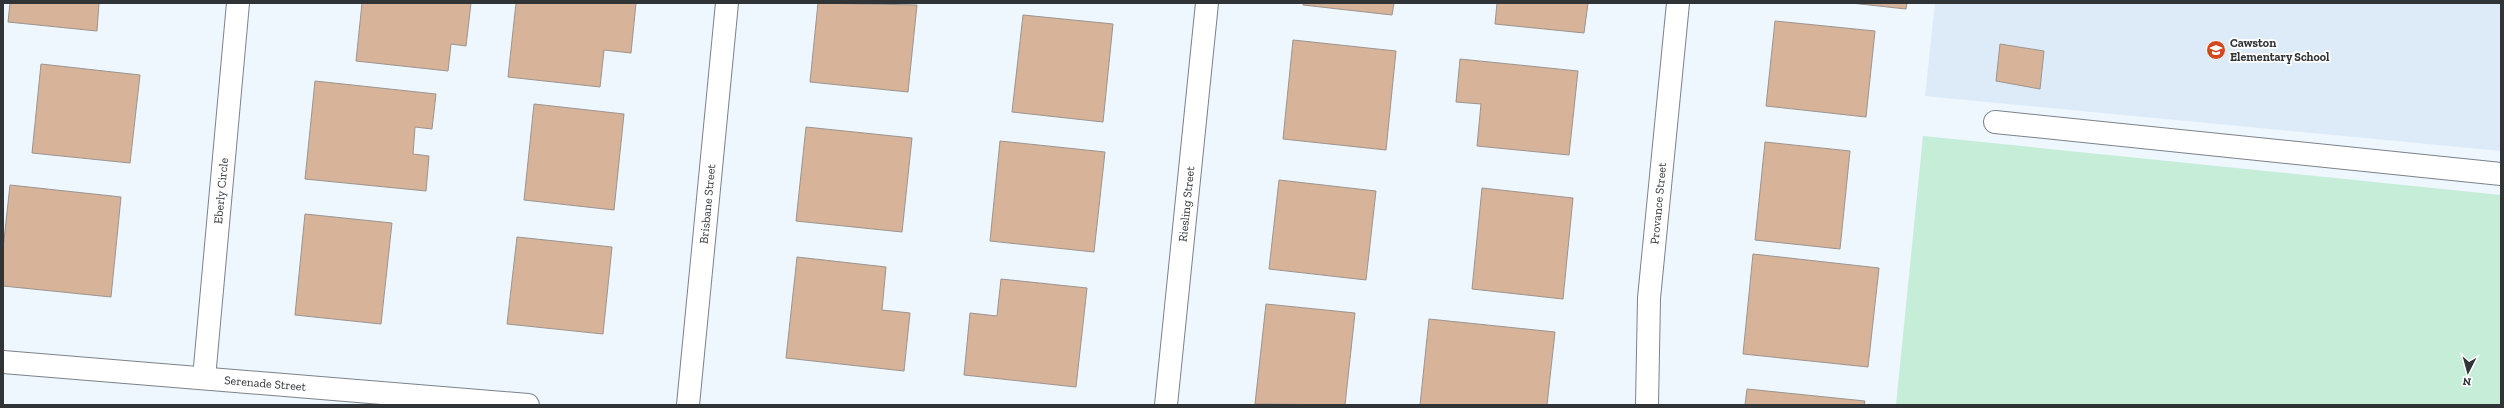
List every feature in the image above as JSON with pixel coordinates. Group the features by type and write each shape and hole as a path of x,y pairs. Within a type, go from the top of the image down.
{"street":[{"name":"Eberly Circle","path":"204,378 238,3"},
{"name":"Brisbane Street","path":"688,405 727,3"},
{"name":"Riesling Street","path":"1166,405 1207,3"},
{"name":"Provance Street","path":"1647,405 1649,298 1678,3"},
{"path":"1996,122 2501,174"},
{"name":"Serenade Street","path":"3,362 528,405"}],"shaded area":[{"name":"Cawston Elementary School","path":"1935,3 2501,3 2501,151 1925,96"}],"green space":[{"path":"1923,136 2501,195 2501,405 1896,405"}],"building":[{"path":"10,3 99,3 97,31 8,22"},
{"path":"362,3 471,3 466,46 451,44 448,71 356,61"},
{"path":"516,3 636,3 631,53 604,50 600,87 508,77"},
{"path":"818,3 917,5 908,92 810,82"},
{"path":"1303,3 1394,3 1392,15 1303,5"},
{"path":"1497,3 1588,3 1584,33 1495,24"},
{"path":"1851,3 1907,3 1906,9"},
{"path":"1023,15 1113,24 1103,122 1012,112"},
{"path":"1775,21 1875,31 1866,117 1766,106"},
{"path":"1293,40 1396,51 1386,150 1283,139"},
{"path":"2000,44 2044,51 2040,89 1996,81"},
{"path":"1460,59 1578,71 1569,155 1477,146 1481,104 1456,102"},
{"path":"41,64 140,75 130,163 32,153"},
{"path":"315,81 436,94 432,129 415,127 413,154 429,156 426,191 305,179"},
{"path":"534,104 624,114 614,210 524,200"},
{"path":"806,127 912,138 902,232 796,221"},
{"path":"1000,141 1105,152 1094,252 990,241"},
{"path":"1765,142 1850,151 1840,249 1755,240"},
{"path":"1279,180 1376,191 1366,280 1269,269"},
{"path":"10,185 121,197 111,297 3,286 3,249"},
{"path":"1482,188 1573,198 1563,299 1472,289"},
{"path":"305,214 392,223 381,324 295,315"},
{"path":"517,237 612,247 603,334 507,324"},
{"path":"1753,254 1879,268 1868,367 1743,354"},
{"path":"797,257 886,267 882,310 910,313 904,371 786,358"},
{"path":"1001,279 1087,288 1076,387 964,375 970,313 997,316"},
{"path":"1266,304 1355,313 1345,405 1255,404"},
{"path":"1429,319 1555,332 1547,405 1420,405"},
{"path":"1747,389 1865,401 1864,405 1745,405"}],"place":[{"name":"Cawston Elementary School","path":"2216,50"}]}
